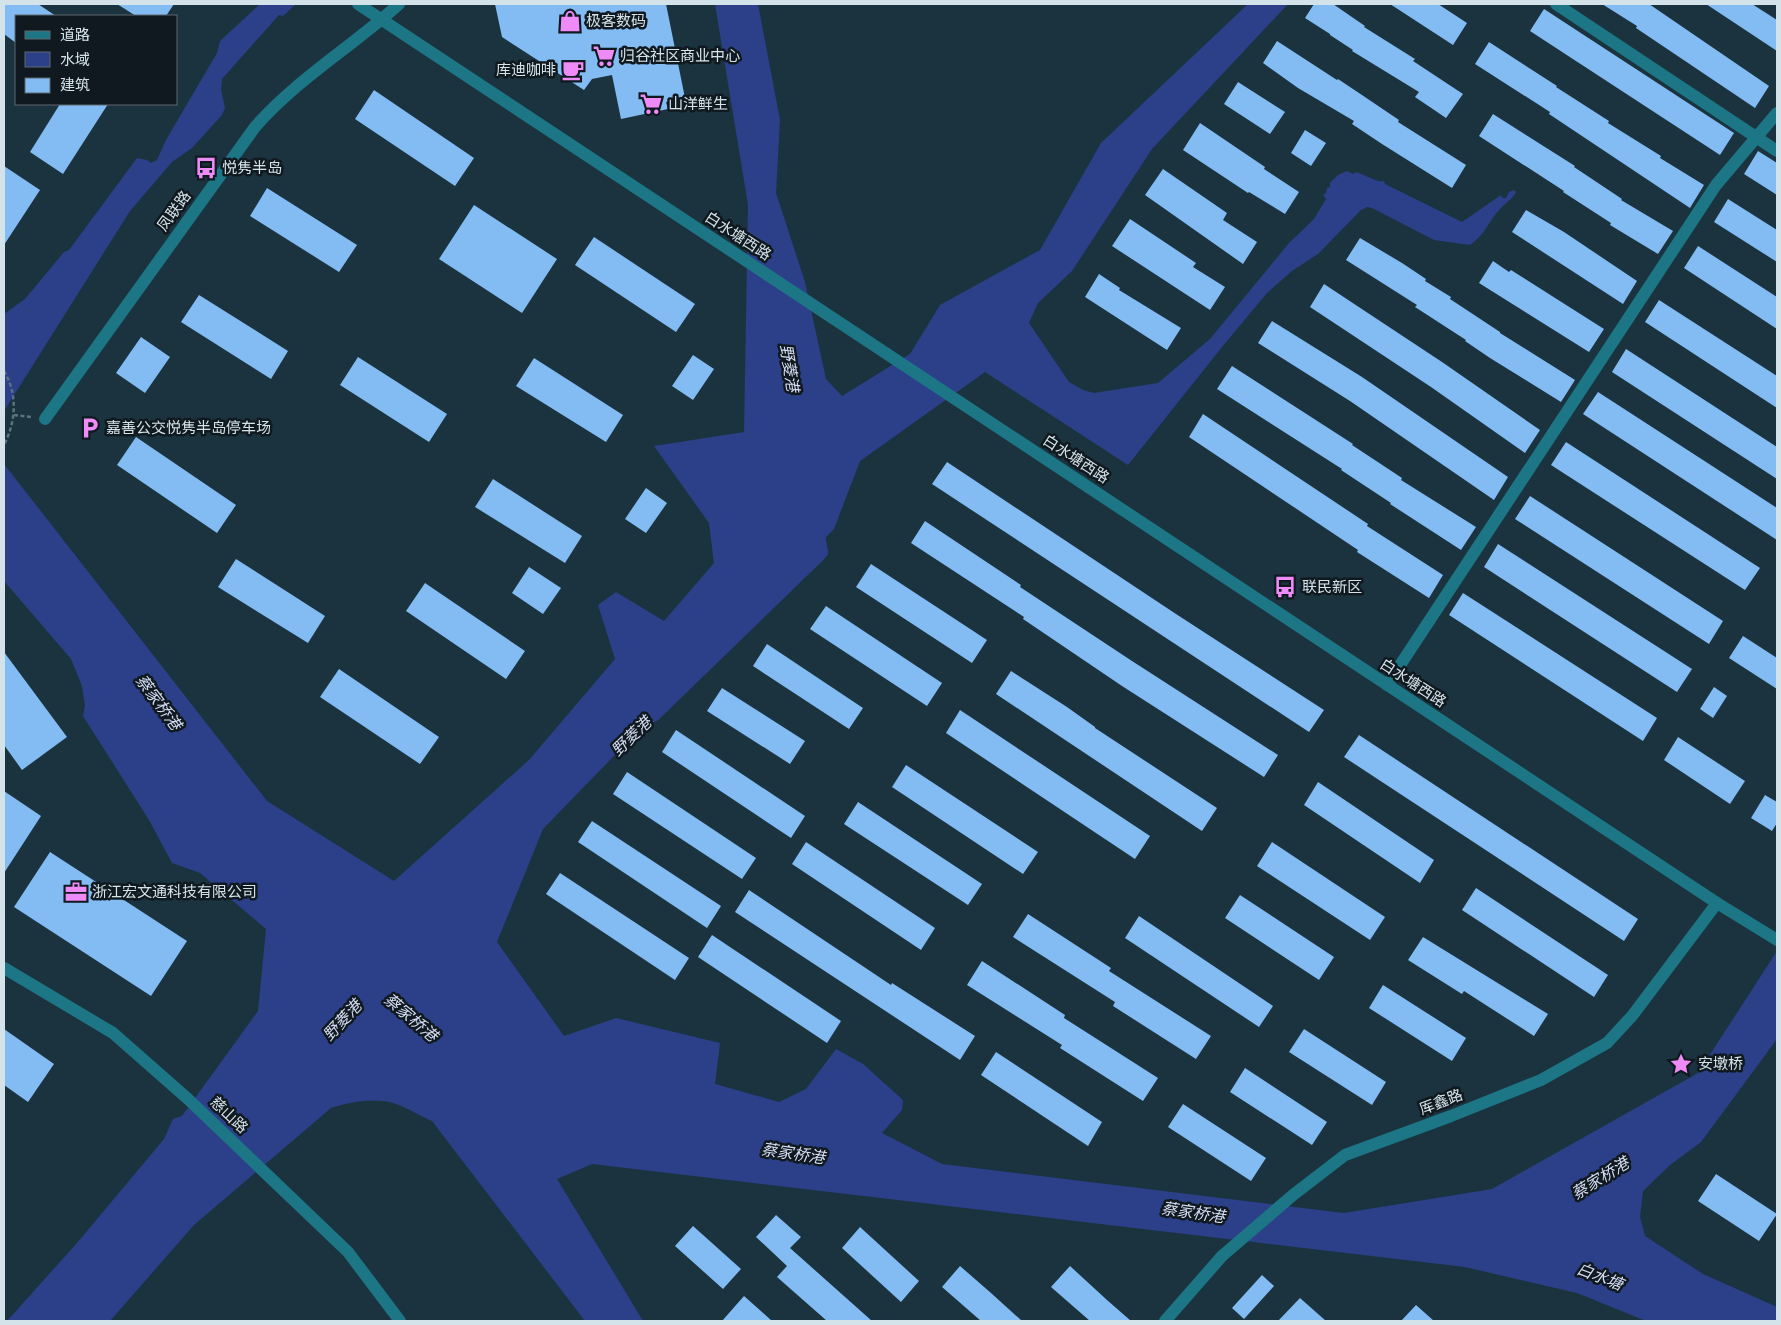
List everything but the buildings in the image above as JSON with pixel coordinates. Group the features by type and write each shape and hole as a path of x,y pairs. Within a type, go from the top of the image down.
{"street":[{"name":"白水塘西路","path":"359,4 1717,903 1777,940"},
{"name":"凤联路","path":"45,419 255,126 280,101 399,4"},
{"path":"1556,4 1777,151"},
{"path":"1387,685 1716,184 1777,113"},
{"name":"厍鑫路","path":"1165,1321 1222,1256 1293,1195 1345,1155 1541,1080 1607,1043 1632,1016 1717,903"},
{"name":"慈山路","path":"4,968 113,1033 188,1099 276,1181 348,1252 400,1321"}],"path":[{"path":"4,371 12,392 14,415 4,445"},
{"path":"14,415 45,419"}],"water":[{"path":"260,4 301,4 295,5 283,16 279,15 222,79 221,90 225,108 222,115 192,148 172,162 130,211 4,411 4,314 25,299 64,252 69,250 137,158 151,163 157,160 166,140 217,53 220,41"},
{"path":"715,4 758,4 780,120 776,193 805,282 826,379 842,396 910,354 940,305 1040,250 1101,143 1248,4 1288,4 1152,149 1072,271 1038,303 1029,323 1069,382 1083,390 1094,393 1158,383 1210,339 1289,243 1314,219 1326,199 1323,195 1326,193 1327,188 1330,187 1330,183 1338,175 1347,171 1353,174 1356,172 1377,181 1384,181 1385,184 1462,222 1501,195 1502,198 1506,198 1509,192 1514,190 1516,192 1496,214 1483,233 1470,245 1434,240 1372,208 1367,207 1361,210 1318,254 1292,271 1267,293 1128,465 985,372 860,461 834,529 543,829 497,942 564,1036 616,1018 720,1043 715,1084 779,1102 806,1089 836,1049 863,1064 903,1100 902,1110 882,1133 942,1164 1344,1213 1492,1189 1698,1073 1777,951 1777,1039 1701,1142 1670,1165 1643,1191 1640,1217 1645,1236 1703,1274 1777,1307 1777,1321 1646,1321 1577,1293 1465,1267 592,1164 557,1179 643,1321 585,1321 432,1121 396,1104 372,1101 355,1102 331,1108 194,1225 110,1321 7,1321 77,1243 164,1139 173,1119 182,1116 258,1011 266,929 200,873 172,863 149,820 83,716 85,706 82,686 71,659 4,581 4,464 267,801 394,881 529,760 615,659 598,605 616,592 664,621 714,563 709,523 654,446 744,432 748,205"}],"waterway":[{"name":"野菱港","path":"653,714 820,552 815,524"}],"place":[{"name":"极客数码","path":"570,21"},
{"name":"归谷社区商业中心","path":"604,56"},
{"name":"库迪咖啡","path":"573,70"},
{"name":"山洋鲜生","path":"651,104"},
{"name":"悦隽半岛","path":"206,168"},
{"name":"嘉善公交悦隽半岛停车场","path":"90,428"},
{"name":"联民新区","path":"1285,587"},
{"name":"浙江宏文通科技有限公司","path":"76,892"},
{"name":"安墩桥","path":"1681,1064"}],"water label":[{"name":"蔡家桥港","path":"159,702"},
{"name":"蔡家桥港","path":"411,1017"},
{"name":"蔡家桥港","path":"793,1153"},
{"name":"蔡家桥港","path":"1600,1178"},
{"name":"蔡家桥港","path":"1193,1212"},
{"name":"白水塘","path":"1600,1276"}]}
